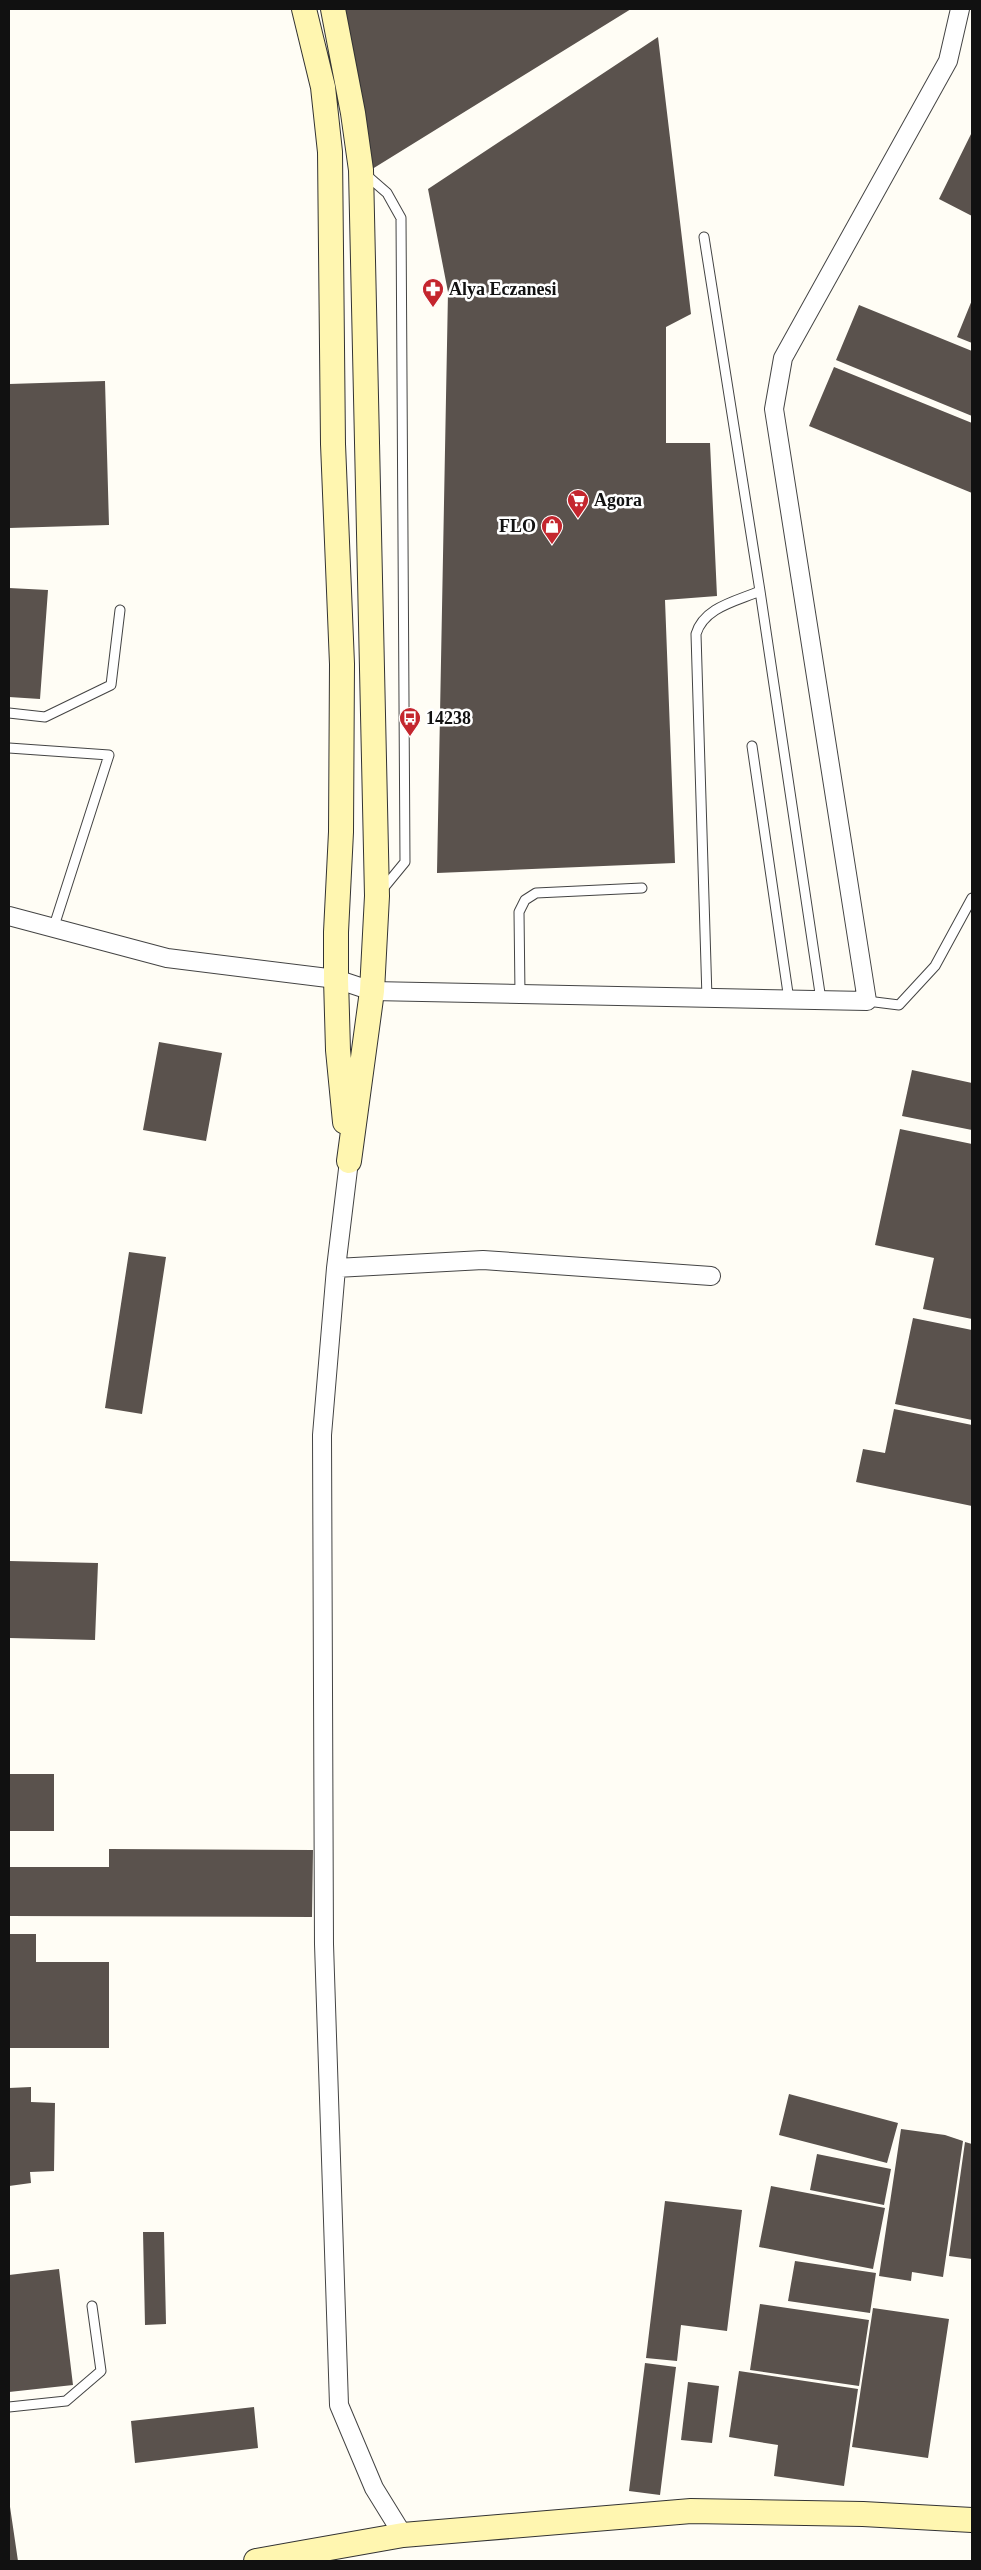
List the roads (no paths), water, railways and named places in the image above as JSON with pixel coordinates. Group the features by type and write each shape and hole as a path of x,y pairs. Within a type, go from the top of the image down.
{"street":[{"path":"304,9 323,87 330,152 332,444 342,664 341,832 336,932 336,979 338,1050 349,1161"},
{"path":"333,9 361,170 377,896 372,991 336,1268 322,1445 324,1944 339,2405 374,2488 403,2535"},
{"path":"9,916 54,926 167,958 336,979 372,991 867,1001 774,409 783,358 948,61 960,9"},
{"path":"9,905 54,926"},
{"path":"336,1268 483,1260 711,1276"},
{"path":"256,2561 320,2555 403,2535 691,2511 863,2514 972,2520"}],"lane":[{"path":"361,170 387,192 401,218 405,862 377,896"},
{"path":"704,237 760,591 821,1000"},
{"path":"707,998 696,634 701,622 711,612 760,591"},
{"path":"9,713 45,717 110,685 120,610"},
{"path":"752,746 789,1000"},
{"path":"9,748 109,755 54,926"},
{"path":"520,994 518,919 525,900 536,893 642,888"},
{"path":"867,1001 899,1005 935,966 972,898"},
{"path":"9,2407 66,2401 101,2371 92,2306"}],"place":[{"name":"Alya Eczanesi","path":"433,308"},
{"name":"Agora","path":"578,519"},
{"name":"FLO","path":"552,545"},
{"name":"14238","path":"410,737"}]}
